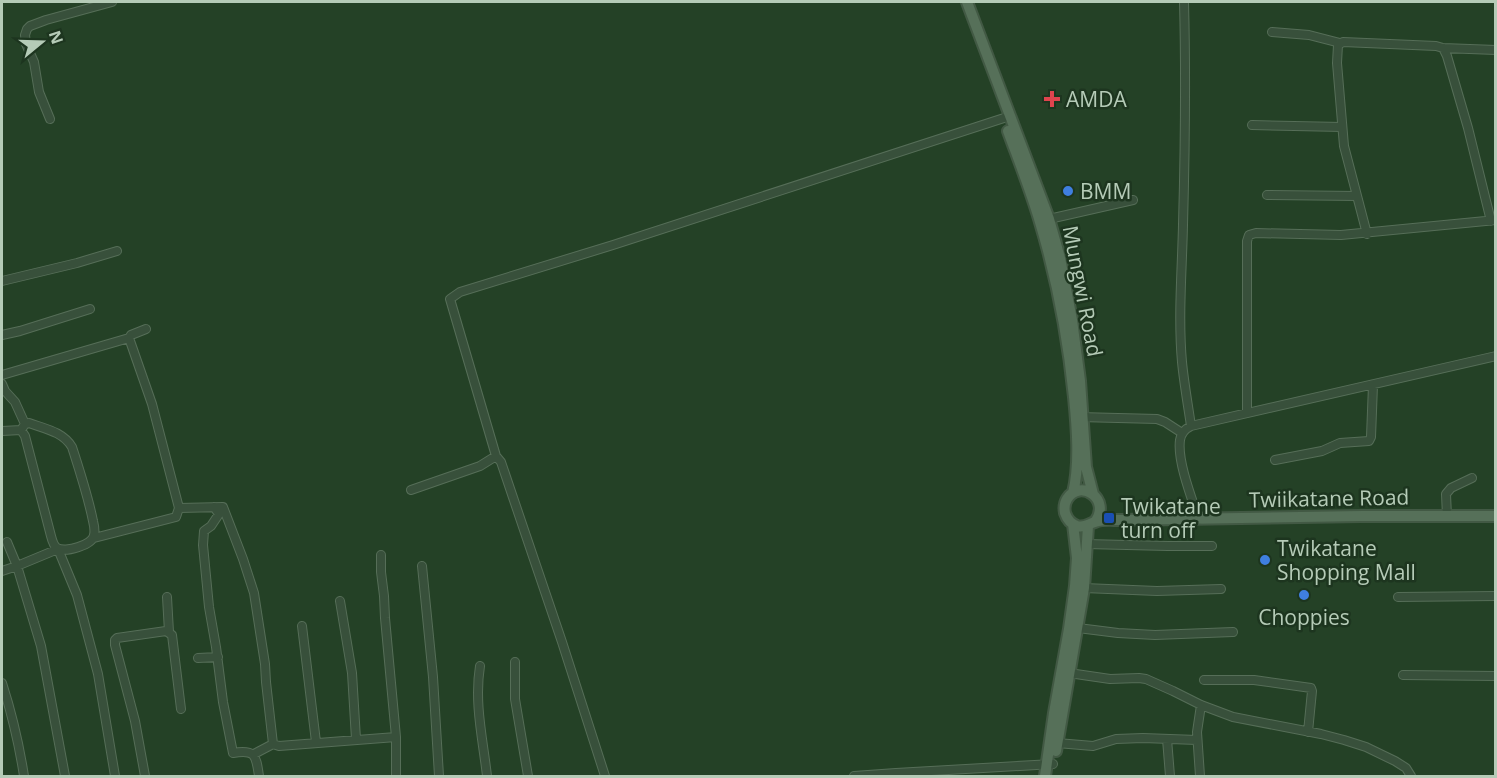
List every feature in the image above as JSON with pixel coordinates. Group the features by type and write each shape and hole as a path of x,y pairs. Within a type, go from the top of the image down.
{"main road":[{"name":"Mungwi Road","path":"961,2 1040,220 1061,308 1086,467 1093,494"},
{"name":"Mungwi Road","path":"968,2 1049,219 1060,258 1072,320 1080,381 1076,480 1073,493"},
{"path":"1045,777 1057,743 1078,628 1084,588 1086,544 1091,524 1100,514 1097,498 1093,494 1083,490 1073,493 1068,497 1064,509 1065,515 1068,520 1078,526 1091,524"},
{"path":"1100,509 1118,520"},
{"name":"Twiikatane Road","path":"1091,524 1118,520 1496,516"},
{"path":"1051,777 1054,713 1075,586 1077,558 1073,524"}],"street":[{"path":"50,118 39,92 25,35 27,29 46,20 112,2"},
{"path":"1184,2 1185,84 1180,326 1182,362 1191,426"},
{"path":"1272,32 1309,35 1340,43 1496,50"},
{"path":"1340,43 1337,52 1344,146 1367,234"},
{"path":"1246,413 1247,241 1249,235 1367,234 1493,220 1443,48"},
{"path":"605,777 501,462 496,456 450,299 460,292 613,245 1004,118"},
{"path":"1252,125 1342,127"},
{"path":"1267,195 1357,196"},
{"path":"1049,219 1133,200"},
{"path":"2,280 76,263 117,250"},
{"path":"2,335 20,332 90,309"},
{"path":"2,375 129,338 130,335 146,329"},
{"path":"94,537 177,517 179,508 152,404 129,338"},
{"path":"1198,519 1184,473 1180,448 1182,433 1186,428 1496,356"},
{"path":"2,384 15,402 51,536 77,595 98,674 115,777"},
{"path":"1275,460 1322,451 1340,443 1369,441 1373,385"},
{"path":"1079,417 1157,419 1182,433"},
{"path":"2,431 23,427 29,423 60,434 68,440 91,511 94,537 91,542 79,547 58,549 2,571"},
{"path":"411,490 480,466 496,456"},
{"path":"1447,516 1446,494 1451,488 1472,478"},
{"path":"214,507 219,514 211,526 204,531 204,545 208,607 218,657 223,702 233,753 247,751 254,754"},
{"path":"179,508 223,507 254,593 265,664 273,744"},
{"path":"7,542 17,566 41,646 65,777"},
{"path":"1086,544 1212,546"},
{"path":"381,555 396,737 396,777"},
{"path":"422,566 434,677 439,777"},
{"path":"1084,588 1157,591 1221,589"},
{"path":"167,597 169,632 173,641 181,709"},
{"path":"1398,597 1496,597"},
{"path":"340,601 352,673 356,739"},
{"path":"302,626 316,742"},
{"path":"1078,628 1155,635 1233,632"},
{"path":"145,777 135,721 115,640 148,633 169,632"},
{"path":"198,658 218,657"},
{"path":"515,662 515,699 528,777"},
{"path":"480,666 477,700 487,777"},
{"path":"1069,673 1110,679 1142,678 1233,717 1344,740 1395,761 1406,768 1411,777"},
{"path":"1403,675 1496,676"},
{"path":"1204,680 1254,680 1311,688 1308,732"},
{"path":"2,683 15,726 24,777"},
{"path":"1200,777 1197,740 1201,705"},
{"path":"254,754 273,744 279,746 396,737"},
{"path":"1057,743 1093,746 1116,739 1197,740"},
{"path":"1167,739 1170,777"},
{"path":"254,754 259,777"},
{"path":"854,777 1050,765"}],"place":[{"name":"AMDA","path":"1052,99"},
{"name":"BMM","path":"1068,191"},
{"name":"Twikatane turn off","path":"1109,518"},
{"name":"Twikatane Shopping Mall","path":"1265,560"},
{"name":"Choppies","path":"1304,595"}]}
